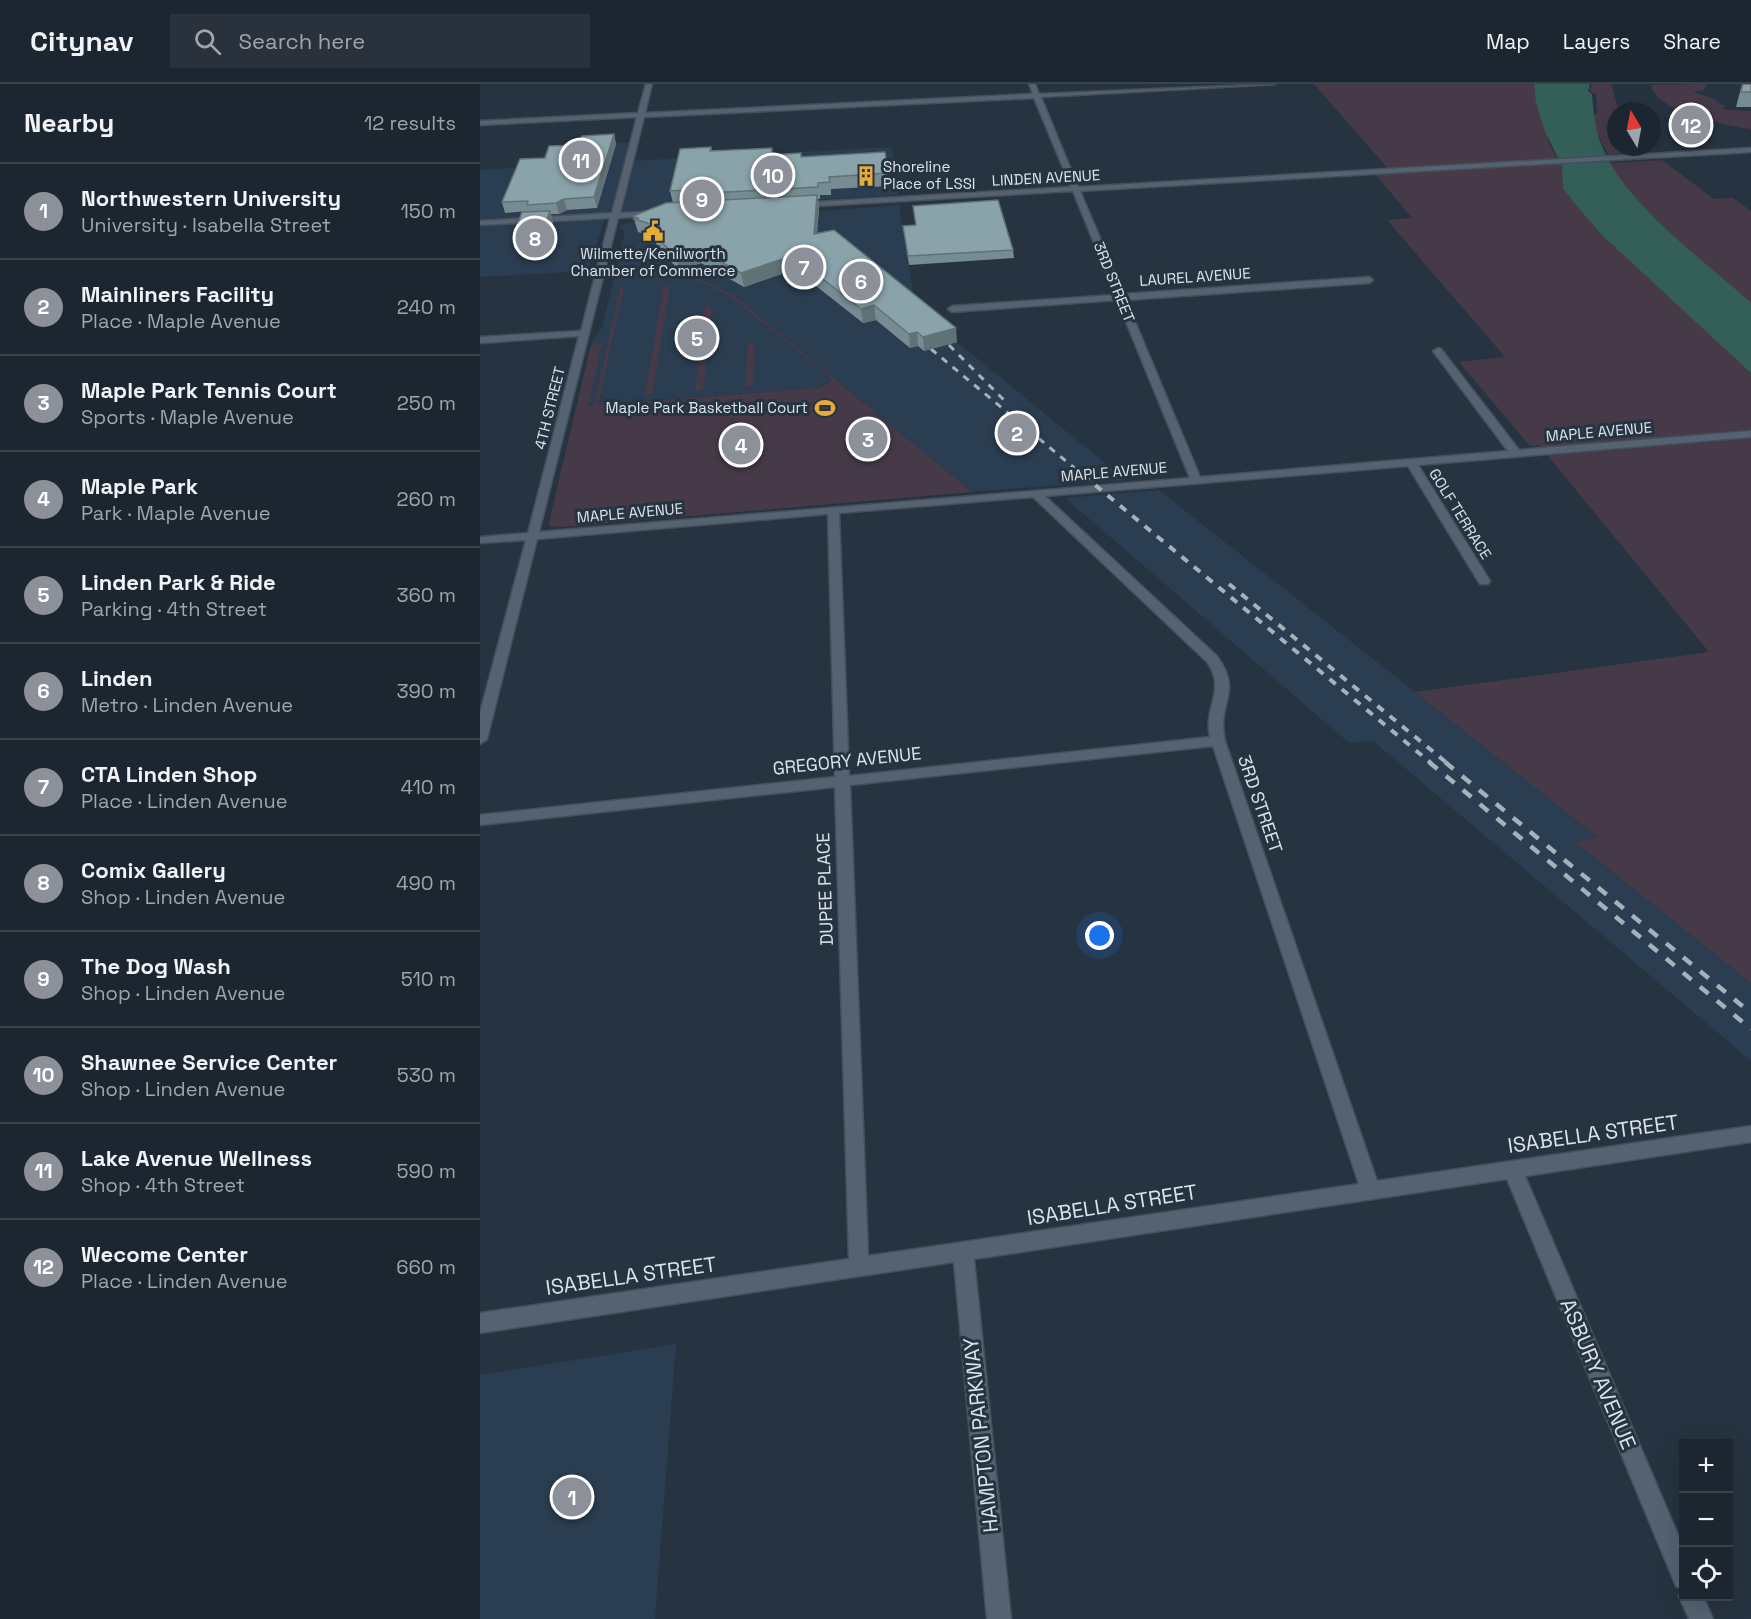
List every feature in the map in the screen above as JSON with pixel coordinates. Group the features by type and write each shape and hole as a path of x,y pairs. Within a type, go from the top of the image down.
{"street":[{"name":"4TH STREET","path":"480,739 649,84"},
{"name":"3RD STREET","path":"1032,84 1196,480"},
{"path":"480,123 1272,84"},
{"name":"LINDEN AVENUE","path":"792,206 1751,150"},
{"path":"480,223 671,212"},
{"name":"LAUREL AVENUE","path":"952,309 1369,280"},
{"path":"480,340 585,333"},
{"path":"1438,351 1516,454"},
{"name":"MAPLE AVENUE","path":"480,540 1751,434"},
{"name":"GOLF TERRACE","path":"1411,462 1484,581"},
{"name":"3RD STREET","path":"1036,494 1212,659 1222,672 1226,690 1215,722 1218,741 1371,1191"},
{"name":"DUPEE PLACE","path":"833,511 840,781 859,1267"},
{"name":"GREGORY AVENUE","path":"480,820 1218,741"},
{"name":"ISABELLA STREET","path":"480,1323 1751,1134"},
{"name":"ASBURY AVENUE","path":"1513,1170 1679,1568"},
{"name":"HAMPTON PARKWAY","path":"963,1251 999,1619"},
{"path":"1693,1601 1701,1619"}],"shaded area":[{"path":"1314,84 1534,84 1549,144 1562,166 1662,160 1714,199 1733,198 1751,211 1751,983 1575,842 1599,838 1415,692 1709,652 1539,445 1530,446 1459,362 1505,357 1387,220 1412,218 1376,175 1392,173"},
{"path":"1534,84 1590,84 1588,91 1592,94 1597,131 1606,155 1621,179 1662,225 1751,303 1751,373 1602,235 1563,188 1562,166 1545,132 1536,102"},
{"path":"1592,84 1611,84 1616,102 1607,102 1607,153 1597,132 1594,114 1597,114 1596,95 1589,90"},
{"path":"1707,84 1704,90 1693,92 1712,98 1726,107 1721,108 1725,110 1751,111 1751,129 1710,121 1679,111 1666,104 1651,85"},
{"path":"633,142 629,161 892,147 898,195 607,212 588,271 480,277 480,170 540,166 547,147"},
{"path":"899,205 912,284 913,306 1126,480 972,492 835,379 817,388 577,406 593,339 602,328 625,231 620,228 621,225 642,219 798,213"},
{"path":"694,276 733,295 972,492 562,527 550,526 549,522 591,345 602,344 588,406 594,405 620,288 624,287 598,405 817,388 831,382 832,379 730,296 691,277"},
{"path":"664,285 670,286 652,394 645,395"},
{"path":"705,304 712,308 703,390 695,391"},
{"path":"748,342 755,346 753,386 745,387"},
{"path":"1159,490 1600,838 1576,843 1751,983 1751,1061 1373,741 1349,743 1065,498"},
{"path":"676,1344 655,1619 480,1619 480,1375"}],"building":[{"path":"1743,84 1751,84 1751,92 1741,92"},
{"path":"614,134 594,197 527,205 528,201 502,202 520,159 545,158 549,146 578,145 582,136"},
{"path":"711,147 710,151 772,148 771,155 801,153 801,157 885,152 888,173 829,177 830,182 818,183 818,187 691,194 705,189 670,191 680,149"},
{"path":"817,195 814,234 834,230 956,328 923,337 917,332 909,334 874,305 861,309 814,272 788,257 741,273 698,249 676,257 654,234 660,227 634,219 638,218 633,216 666,203"},
{"path":"998,200 1013,250 908,256 903,226 916,225 913,206"},
{"path":"550,211 542,232 514,233 522,212"}],"railway":[{"path":"949,345 1008,404"},
{"path":"931,349 1084,476"},
{"path":"1083,475 1431,763"},
{"path":"1229,584 1447,763"},
{"path":"1429,762 1751,1029"},
{"path":"1445,762 1751,1013"}],"place":[{"name":"Wecome Center","path":"1691,125"},
{"name":"Lake Avenue Wellness","path":"581,160"},
{"name":"Shawnee Service Center","path":"773,175"},
{"name":"Shoreline Place of LSSI","path":"866,176"},
{"name":"The Dog Wash","path":"702,199"},
{"name":"Wilmette/Kenilworth Chamber of Commerce","path":"653,231"},
{"name":"Comix Gallery","path":"535,238"},
{"name":"CTA Linden Shop","path":"804,267"},
{"name":"Linden","path":"861,281"},
{"name":"Linden Park & Ride","path":"697,338"},
{"name":"Maple Park Basketball Court","path":"825,408"},
{"name":"Mainliners Facility","path":"1017,433"},
{"name":"Maple Park Tennis Court","path":"868,439"},
{"name":"Maple Park","path":"741,445"},
{"name":"Northwestern University","path":"572,1497"}]}
